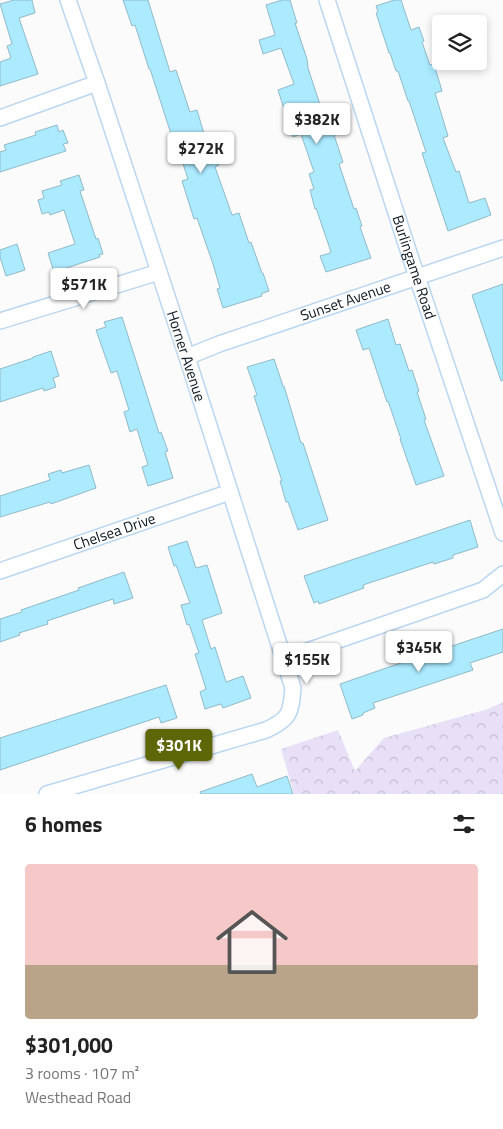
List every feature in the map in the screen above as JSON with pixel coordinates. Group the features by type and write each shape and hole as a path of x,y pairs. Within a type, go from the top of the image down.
{"street":[{"name":"Horner Avenue","path":"56,793 266,730 280,723 289,713 293,688 187,357 68,0"},
{"name":"Burlingame Road","path":"327,0 503,533"},
{"path":"0,118 97,83"},
{"name":"Sunset Avenue","path":"187,357 228,341 503,248"},
{"path":"0,321 159,272"},
{"name":"Chelsea Drive","path":"0,570 230,492"},
{"path":"284,659 483,590 503,574"}],"green space":[{"path":"503,702 503,794 294,794 281,749 338,730 355,771 384,738 488,709"}],"building":[{"path":"14,0 32,0 35,13 19,18 38,74 0,86 0,62 11,58 7,46 12,44 0,4"},
{"path":"123,0 148,0 170,72 176,70 190,112 197,110 205,137 209,136 219,165 215,167 232,215 239,213 249,243 251,242 263,273 269,291 261,294 262,296 223,308 217,289 220,288 213,264 197,218 194,219 182,181 188,179 135,25 132,26"},
{"path":"282,0 290,0 308,68 326,123 330,123 343,162 339,164 354,209 356,208 362,226 360,227 371,258 326,272 320,256 331,252 310,190 314,189 309,174 314,172 301,134 293,137 278,90 294,84 281,48 263,54 259,40 275,35 266,5"},
{"path":"394,0 401,0 411,30 419,27 430,65 432,64 432,70 436,70 442,91 435,93 448,136 443,138 456,172 459,171 469,203 485,198 491,215 448,231 422,153 426,152 398,71 396,71 389,53 376,13 378,12 376,6"},
{"path":"57,125 59,132 63,130 68,143 63,144 66,151 0,172 0,152 6,150 4,145 36,135 35,132"},
{"path":"79,175 84,190 80,191 103,254 99,255 100,257 54,272 48,253 75,244 64,210 50,215 49,212 42,214 38,200 44,198 42,191 62,185 60,181"},
{"path":"17,244 25,270 6,276 0,257 0,250"},
{"path":"503,284 503,380 501,381 472,295"},
{"path":"122,317 159,433 161,432 168,451 165,452 173,478 148,486 142,467 148,465 137,429 130,432 124,412 129,410 117,371 111,373 96,330 106,327 104,322"},
{"path":"388,319 396,345 400,344 409,371 412,370 426,419 424,420 444,476 416,485 369,348 363,350 356,330"},
{"path":"51,351 59,376 53,378 56,387 44,391 43,388 0,402 0,369"},
{"path":"274,359 328,520 298,530 288,502 286,502 280,481 282,481 254,396 257,395 247,367"},
{"path":"89,465 96,488 51,504 50,502 0,517 0,496 50,480 48,474 61,470 62,473"},
{"path":"470,520 478,547 453,555 453,558 434,564 433,562 363,585 364,588 319,604 318,601 314,603 304,576"},
{"path":"187,541 196,568 207,565 222,613 202,620 211,649 215,647 226,682 243,676 251,698 223,708 221,704 205,709 200,692 206,689 195,654 199,653 181,605 190,603 168,547"},
{"path":"124,572 133,598 114,604 113,599 47,621 48,624 19,633 20,635 0,642 0,619"},
{"path":"503,629 503,652 470,663 473,670 373,703 375,708 352,719 340,684"},
{"path":"166,685 177,718 161,723 159,717 0,770 0,738"},
{"path":"252,774 257,787 287,776 293,794 201,794 200,792"}]}
